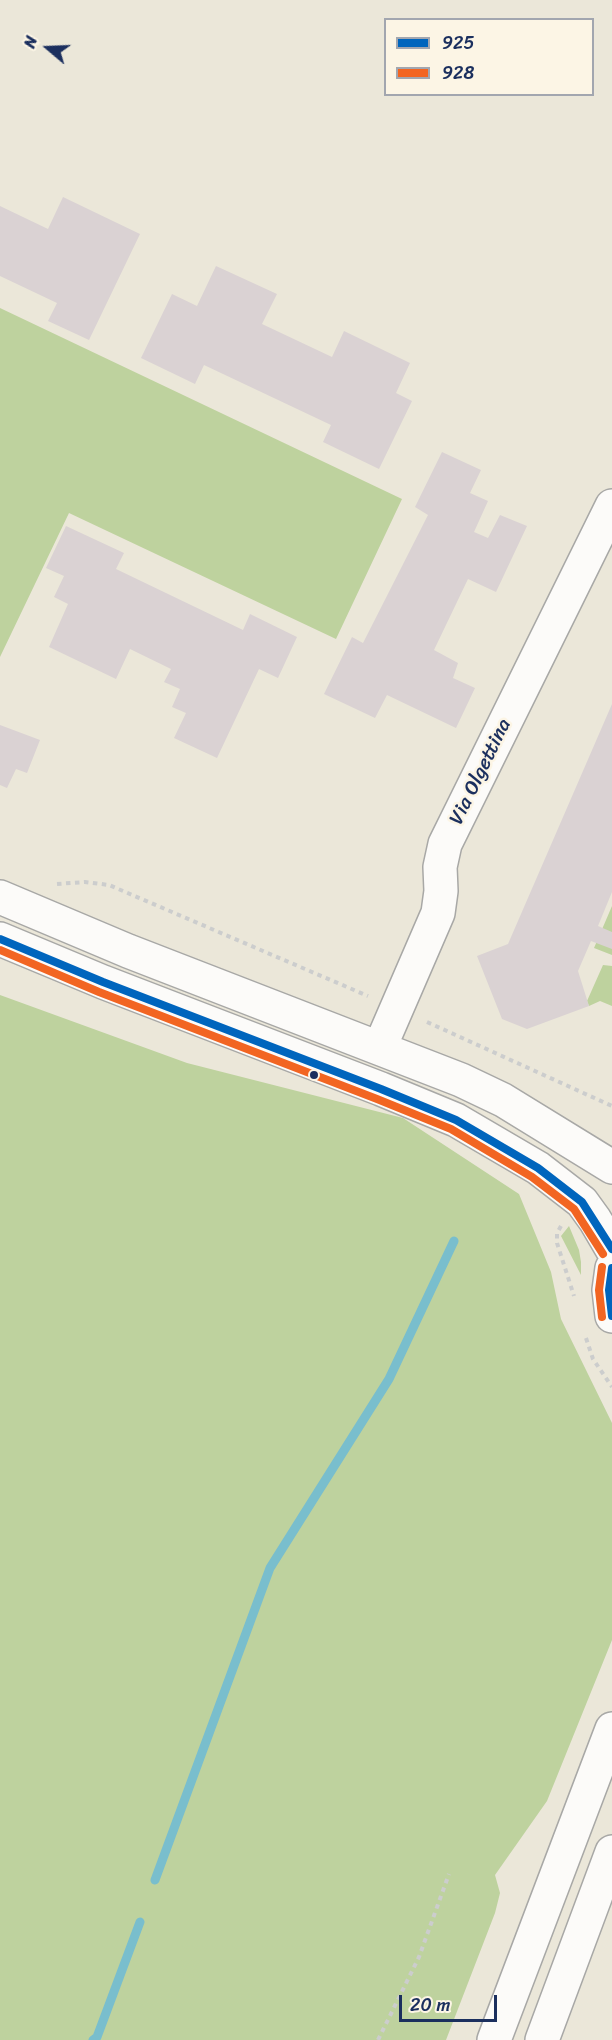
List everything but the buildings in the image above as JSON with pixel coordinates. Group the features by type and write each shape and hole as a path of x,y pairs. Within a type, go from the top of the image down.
{"street":[{"name":"Via Olgettina","path":"380,1047 438,913 441,891 440,867 445,844 612,506"},
{"path":"0,897 128,951 460,1080 503,1100 612,1167"},
{"path":"0,939 103,982 456,1120 538,1168 582,1202 612,1250"},
{"path":"612,1268 609,1290 612,1316"},
{"path":"494,2040 612,1729"},
{"path":"542,2040 612,1852"}],"path":[{"path":"55,884 84,882 109,885 397,1008 612,1106"},
{"path":"378,2040 418,1957 449,1874"}],"green space":[{"path":"0,308 402,499 336,639 69,513 0,657"},
{"path":"612,906 612,955 594,948"},
{"path":"603,965 612,966 612,1006 600,1001 589,1006 587,1001"},
{"path":"0,995 187,1063 403,1118 519,1194 551,1272 561,1319 612,1423 612,1640 547,1801 495,1875 500,1893 495,1913 446,2040 0,2040"},
{"path":"569,1226 579,1250 581,1275 561,1236"}],"waterway":[{"path":"155,1880 270,1568 389,1379 454,1241"},
{"path":"93,2040 97,2037 140,1922"}],"transit line":[{"name":"925","path":"0,939 103,982 456,1120 538,1168 582,1202 612,1249"},
{"name":"928","path":"0,950 99,992 451,1129 532,1177 574,1209 603,1254"},
{"name":"928","path":"602,1267 599,1290 602,1317"},
{"name":"925","path":"612,1268 609,1290 612,1316"}]}
